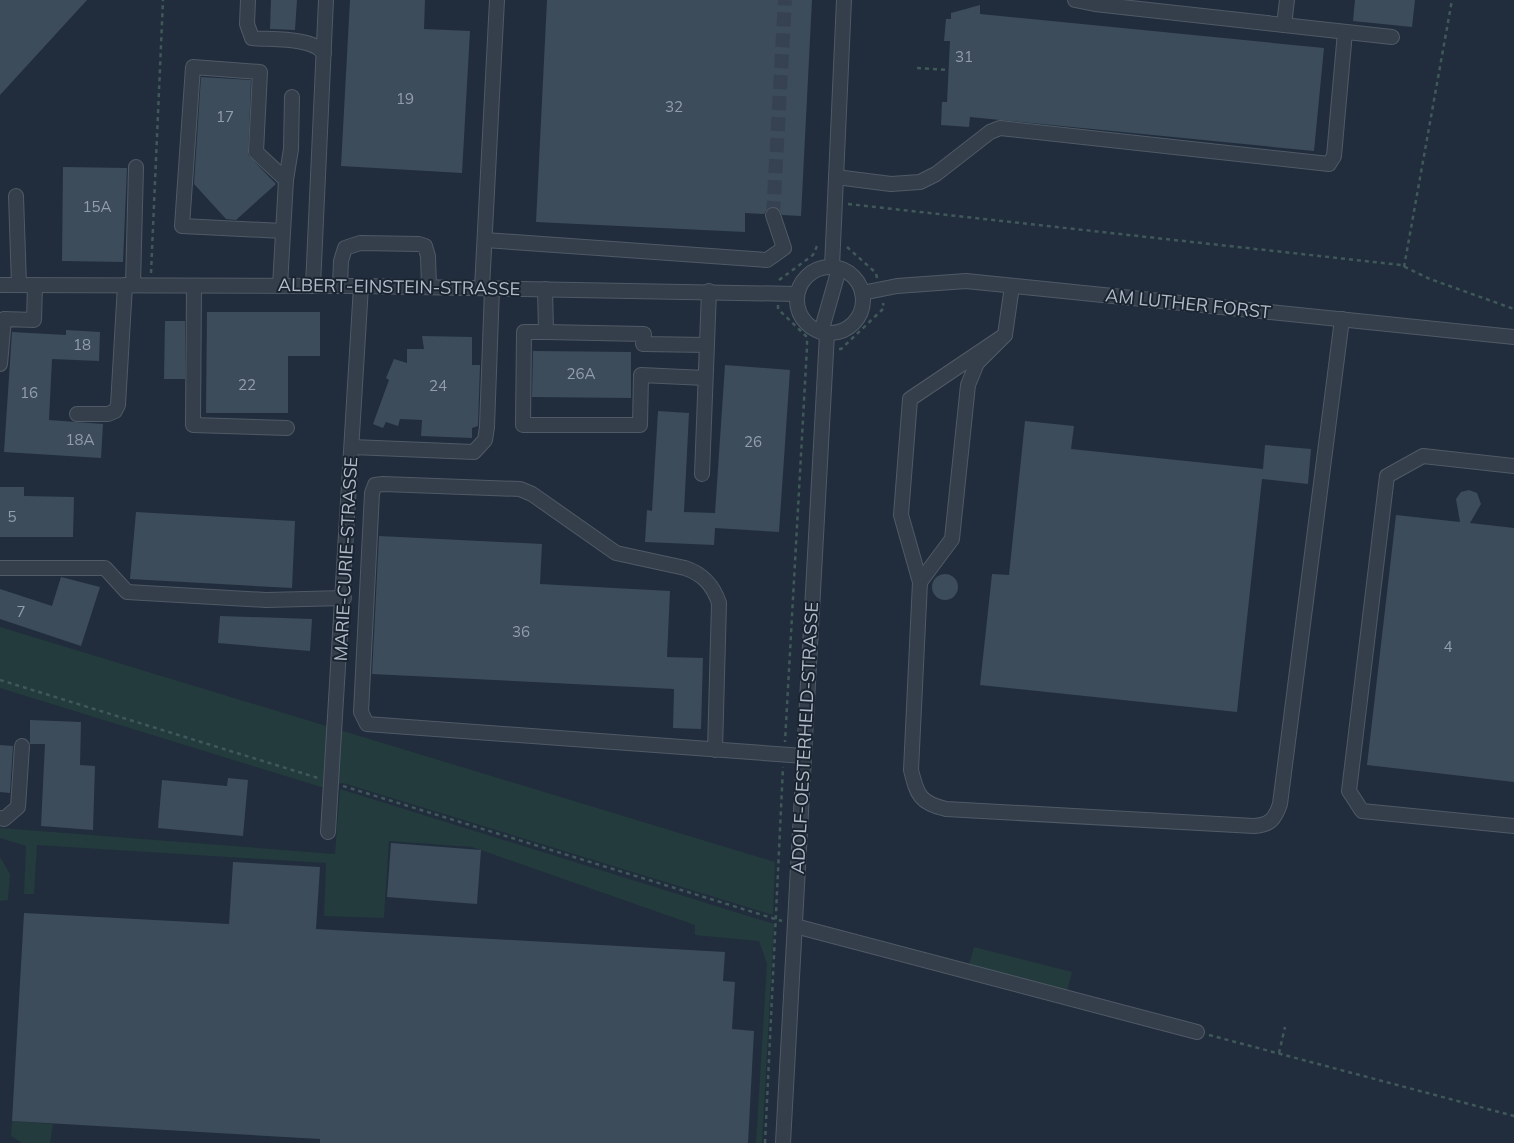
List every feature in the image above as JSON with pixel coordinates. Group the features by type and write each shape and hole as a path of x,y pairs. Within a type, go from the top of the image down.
{"street":[{"path":"248,0 247,24 252,38 307,42 318,45 324,53"},
{"path":"313,286 326,0"},
{"path":"352,447 474,452 485,440 488,427 485,240 497,0"},
{"path":"835,268 834,203 844,0"},
{"path":"1075,0 1095,4 1392,37"},
{"path":"1284,25 1287,0"},
{"path":"836,178 891,184 920,182 936,174 990,132 1000,128 1329,164 1333,161 1334,156 1345,32"},
{"path":"283,230 182,226 192,67 260,72 256,152 286,180"},
{"path":"280,286 286,180 291,148 292,98"},
{"path":"77,414 108,414 115,411 118,404 129,285 136,167"},
{"path":"16,196 18,285"},
{"path":"485,240 767,260 784,248 773,215"},
{"path":"340,286 341,261 345,248 360,243 419,244 425,246 428,256 429,287"},
{"path":"835,268 854,278 862,293 860,314 855,322 847,329 824,333 804,322 797,304 797,294 806,278 816,270 835,268"},
{"name":"ADOLF-OESTERHELD-STRASSE","path":"782,1143 804,756 824,333 835,268"},
{"name":"AM LUTHER FORST","path":"862,293 897,286 966,281 1514,337"},
{"name":"ALBERT-EINSTEIN-STRASSE","path":"0,285 361,286 797,294"},
{"path":"0,364 4,319 34,320 35,285"},
{"path":"194,286 193,425 287,428"},
{"name":"MARIE-CURIE-STRASSE","path":"328,832 344,598 361,286"},
{"path":"920,582 952,539 968,385 977,362 1005,335 1012,286"},
{"path":"545,289 546,332"},
{"path":"702,474 709,291"},
{"path":"1005,335 910,398 901,515 920,582 911,770 918,796 929,805 946,809 1254,826 1269,824 1276,816 1280,804 1342,319"},
{"path":"706,378 641,375 640,425 523,425 524,332 644,334 643,344 707,346"},
{"path":"1514,466 1423,456 1387,476 1349,791 1362,811 1514,826"},
{"path":"716,750 719,603 715,592 706,580 694,571 685,568 616,553 532,494 520,489 375,485 372,493 361,712 367,724 716,750 804,756"},
{"path":"0,568 105,568 127,592 266,600 344,598"},
{"path":"0,818 4,819 18,808 22,746"},
{"path":"795,926 1197,1032"}],"path":[{"path":"150,286 163,0"},
{"path":"1404,267 1452,0"},
{"path":"917,68 948,70"},
{"path":"834,203 1404,267 1430,279 1514,309"},
{"path":"778,293 778,309 807,337 806,379"},
{"path":"0,680 795,926"},
{"path":"1279,1053 1284,1027"},
{"path":"1197,1032 1514,1116"}],"green space":[{"path":"0,627 775,862 773,915 343,783 321,787 0,688"},
{"path":"340,789 774,924 762,1143 756,1143 767,964 759,941 695,935 695,925 472,847 389,841 384,918 324,916 326,863 37,845 34,894 24,894 26,846 0,838 0,828 335,854"},
{"path":"0,857 10,874 8,900 0,901"},
{"path":"974,947 1072,972 1067,992 969,965"},
{"path":"12,1121 53,1124 50,1143 22,1143 11,1136"}],"building":[{"path":"0,0 87,0 0,95"},
{"path":"271,0 297,0 295,30 270,29"},
{"path":"350,0 425,0 424,29 470,31 462,173 341,166"},
{"path":"547,0 812,0 801,216 782,215 779,209 774,206 767,209 764,214 745,213 745,232 536,222"},
{"path":"1355,0 1415,0 1412,27 1353,21"},
{"path":"980,5 980,14 1324,48 1314,151 970,117 969,127 941,125 942,102 947,102 950,41 944,41 946,19 951,19 951,13"},
{"path":"201,77 251,80 248,155 276,184 236,220 226,219 194,184"},
{"path":"63,167 127,168 123,262 62,261"},
{"path":"207,312 320,312 320,356 288,356 288,413 206,413"},
{"path":"165,321 185,321 185,379 164,379"},
{"path":"66,330 100,332 99,361 52,359 49,420 103,424 101,458 4,452 12,332 66,335"},
{"path":"422,336 472,337 472,365 480,365 478,426 472,428 472,438 421,436 422,420 400,419 398,426 386,422 383,428 373,424 389,380 386,378 394,359 407,363 407,349 424,349"},
{"path":"533,351 631,352 631,398 532,397"},
{"path":"725,365 790,370 779,532 715,528 714,545 645,542 647,510 652,511 658,411 689,413 684,512 715,513"},
{"path":"1025,421 1074,426 1071,449 1263,469 1265,445 1311,449 1308,484 1262,479 1237,712 980,685 992,574 1009,575"},
{"path":"0,487 24,487 24,496 74,497 73,537 0,537"},
{"path":"1469,490 1477,493 1481,504 1470,523 1514,528 1514,782 1367,765 1396,515 1460,522 1456,499 1461,492"},
{"path":"136,512 295,521 292,588 130,579"},
{"path":"379,536 542,544 540,584 670,591 667,657 703,658 701,729 673,728 674,689 372,674"},
{"path":"945,574 954,578 958,587 954,596 945,600 936,596 932,587 936,578"},
{"path":"61,577 100,587 81,646 0,619 0,589 52,606"},
{"path":"220,616 312,619 310,651 218,643"},
{"path":"30,720 81,722 80,765 95,766 93,830 41,826 45,744 30,744"},
{"path":"0,745 13,746 10,793 0,792"},
{"path":"228,778 248,780 243,836 158,828 162,780 227,786"},
{"path":"391,843 481,850 477,904 387,897"},
{"path":"233,862 320,867 316,929 725,952 723,981 735,982 732,1029 754,1031 748,1143 320,1143 320,1139 12,1121 24,913 229,924"}],"tunnel":[{"path":"773,215 785,0"}]}
